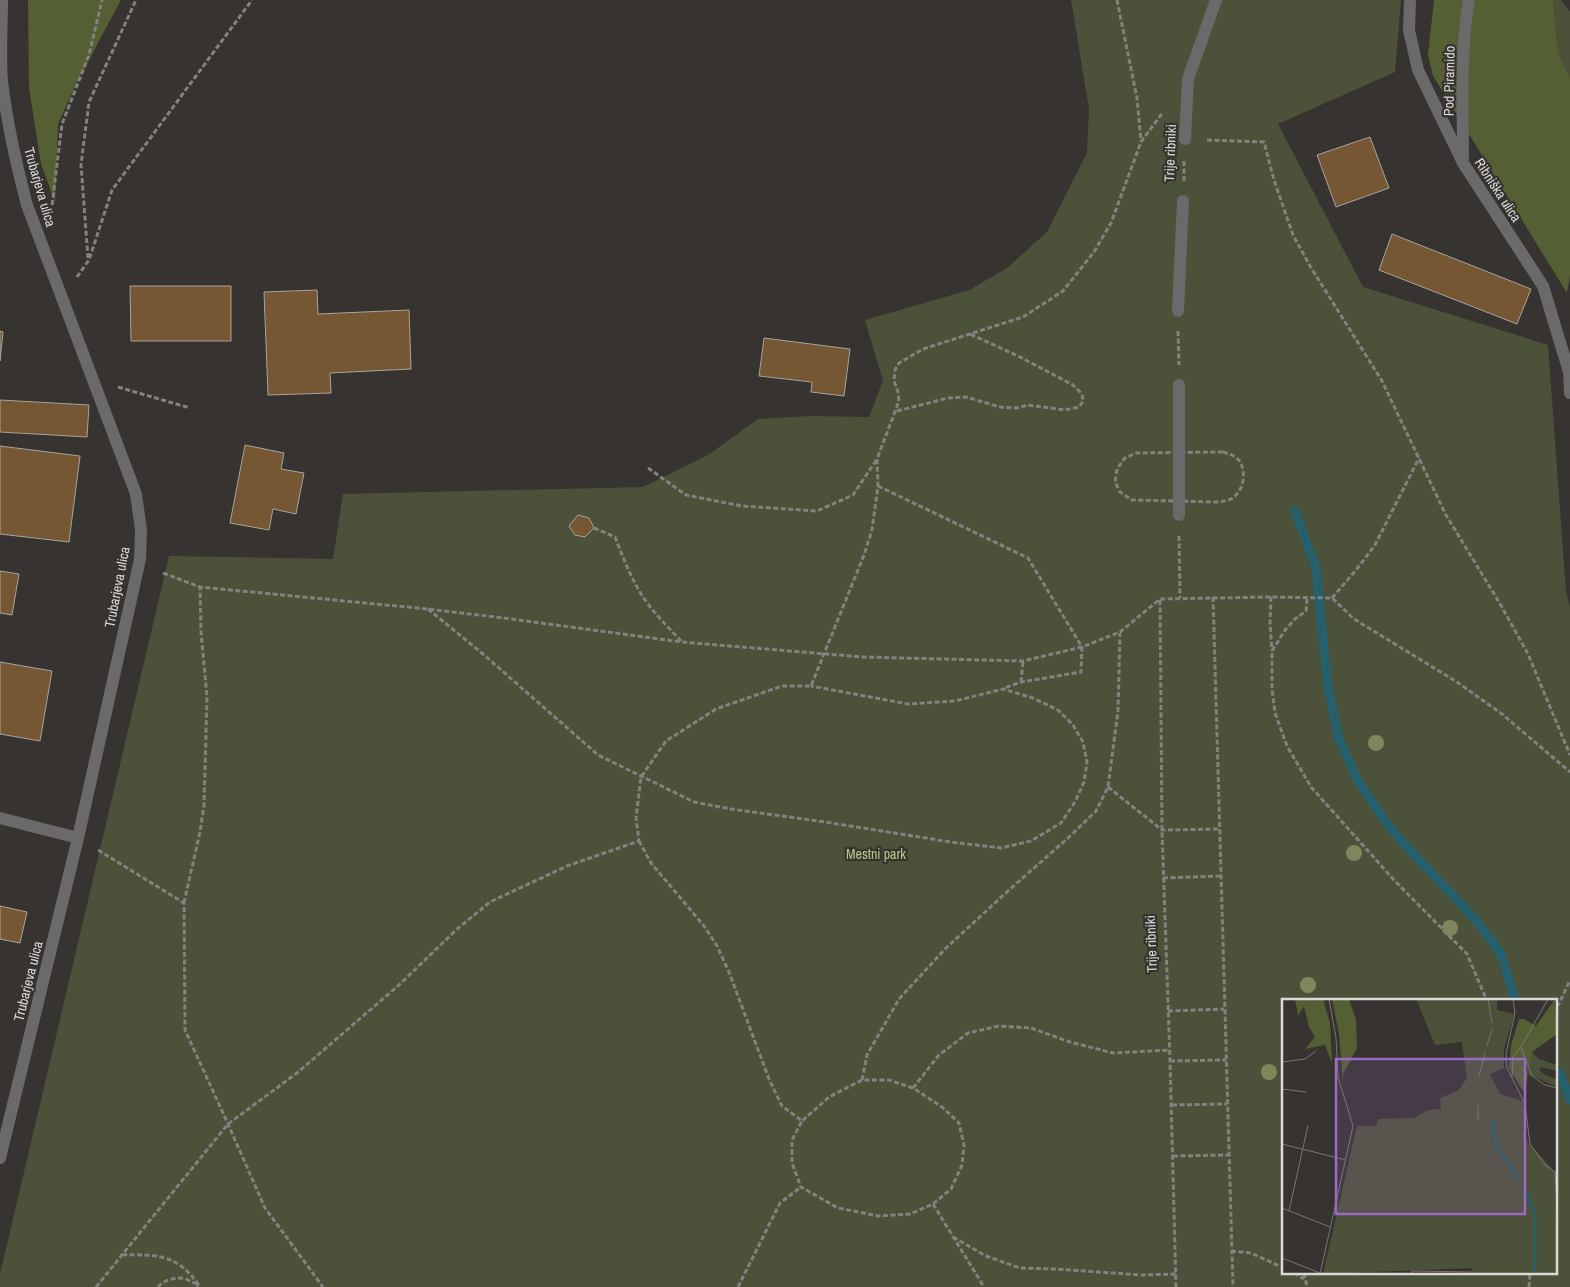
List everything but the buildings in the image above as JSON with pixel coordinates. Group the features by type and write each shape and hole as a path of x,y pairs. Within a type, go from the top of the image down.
{"street":[{"name":"Trubarjeva ulica","path":"0,1158 78,838 140,559 140,530 136,494 27,206 12,146 2,80 2,0"},
{"name":"Trije ribniki","path":"1185,139 1188,79 1216,0"},
{"name":"Ribniška ulica","path":"1410,0 1408,30 1418,70 1463,163 1543,286 1569,372 1570,393"},
{"name":"Pod Piramido","path":"1463,163 1462,71 1469,0"},
{"name":"Trije ribniki","path":"1178,311 1183,201"},
{"path":"1179,385 1179,515"},
{"path":"0,818 78,838"}],"path":[{"path":"51,213 62,124 89,55 102,0"},
{"path":"89,260 81,165 89,102 136,0"},
{"path":"62,301 89,260 112,190 252,0"},
{"path":"1118,0 1137,98 1141,142"},
{"path":"648,468 686,495 742,506 818,512 853,495 877,459 896,411 899,401 894,381 895,370 900,362 923,349 1023,317 1063,291 1094,252 1111,223 1141,142 1164,110"},
{"path":"1185,139 1264,142 1274,180 1293,235 1310,266 1382,381 1446,515 1528,654 1570,755"},
{"name":"Trije ribniki","path":"1183,201 1185,139"},
{"path":"1178,311 1179,385"},
{"path":"896,411 948,398 966,397 1000,407 1016,408 1028,405 1065,410 1079,407 1083,401 1082,394 1073,385 970,334"},
{"path":"94,380 190,408"},
{"path":"1332,598 1375,544 1419,458"},
{"path":"811,686 864,555 872,530 878,486 877,459"},
{"path":"802,1121 782,1106 769,1079 729,972 717,946 704,926 651,863 639,841 636,818 641,777 666,741 716,709 782,686 811,686 908,704 955,701 1003,689 1021,682 1081,672 1082,647 1028,558 878,486"},
{"path":"1179,515 1180,598"},
{"path":"594,528 615,537 629,572 642,595 661,620 682,642"},
{"path":"163,574 200,587 427,609 682,642 824,655 1022,661 1082,647 1120,632 1160,599 1213,597 1332,598 1354,619 1457,682 1502,714 1570,772"},
{"path":"200,587 201,632 207,697 204,805 184,903 185,1030 265,1208 323,1287"},
{"path":"1213,597 1232,1287"},
{"path":"1271,597 1272,689 1275,713 1286,746 1311,788 1394,880 1467,954 1486,999"},
{"path":"1272,651 1285,630 1306,611 1307,598"},
{"name":"Trije ribniki","path":"1160,599 1162,830 1172,1105 1176,1287"},
{"path":"427,609 483,654 598,756 694,802 1001,848 1031,841 1061,822 1075,802 1084,782 1087,762 1083,742 1073,726 1058,710 1033,698 1003,689"},
{"path":"862,1080 866,1055 900,999 946,948 1096,811 1108,788 1118,711 1120,632"},
{"path":"1021,682 1022,661"},
{"path":"1108,788 1162,830 1220,829"},
{"path":"78,838 184,903"},
{"path":"96,1287 228,1124 297,1073 399,985 456,930 490,902 568,866 639,841"},
{"path":"1164,878 1221,876"},
{"path":"1558,1004 1570,980"},
{"path":"1168,1011 1224,1009"},
{"path":"913,1088 940,1055 968,1033 999,1026 1031,1028 1070,1042 1113,1053 1170,1050"},
{"path":"1170,1061 1226,1060"},
{"path":"862,1080 889,1080 913,1088 942,1107 959,1124 964,1145 962,1165 951,1189 934,1204 910,1214 878,1216 838,1208 801,1187 792,1163 792,1140 802,1121 829,1096 862,1080"},
{"path":"1172,1105 1227,1104"},
{"path":"1173,1156 1229,1155"},
{"path":"738,1287 780,1203 801,1187"},
{"path":"934,1204 984,1287"},
{"path":"954,1237 986,1256 1020,1268 1142,1275 1176,1274"},
{"path":"1232,1251 1251,1253 1282,1267"},
{"path":"122,1255 156,1255 170,1259 183,1267 198,1286"},
{"path":"1296,1274 1305,1280"},
{"path":"1304,1274 1307,1287"},
{"path":"1529,1287 1530,1274"},
{"path":"158,1287 162,1282 174,1278 187,1280 198,1286"}],"green space":[{"path":"28,0 121,0 77,82 58,124 55,202 41,164 29,88"},
{"name":"Mestni park","path":"1071,0 1401,0 1395,72 1278,124 1363,287 1548,345 1566,592 1570,607 1570,1287 0,1287 0,1274 169,556 333,559 343,494 643,487 708,455 758,419 810,416 869,417 883,381 865,320 969,290 1007,268 1047,232 1087,153 1089,109"},
{"path":"1434,0 1553,0 1558,54 1570,77 1570,275 1567,293 1433,76 1428,55"},
{"path":"1553,0 1561,0 1570,12 1570,77 1558,55"}],"waterway":[{"path":"1295,511 1316,568 1328,688 1339,739 1358,781 1385,821 1403,843 1475,919 1501,954 1515,999"},
{"path":"1560,1073 1570,1100"}]}
